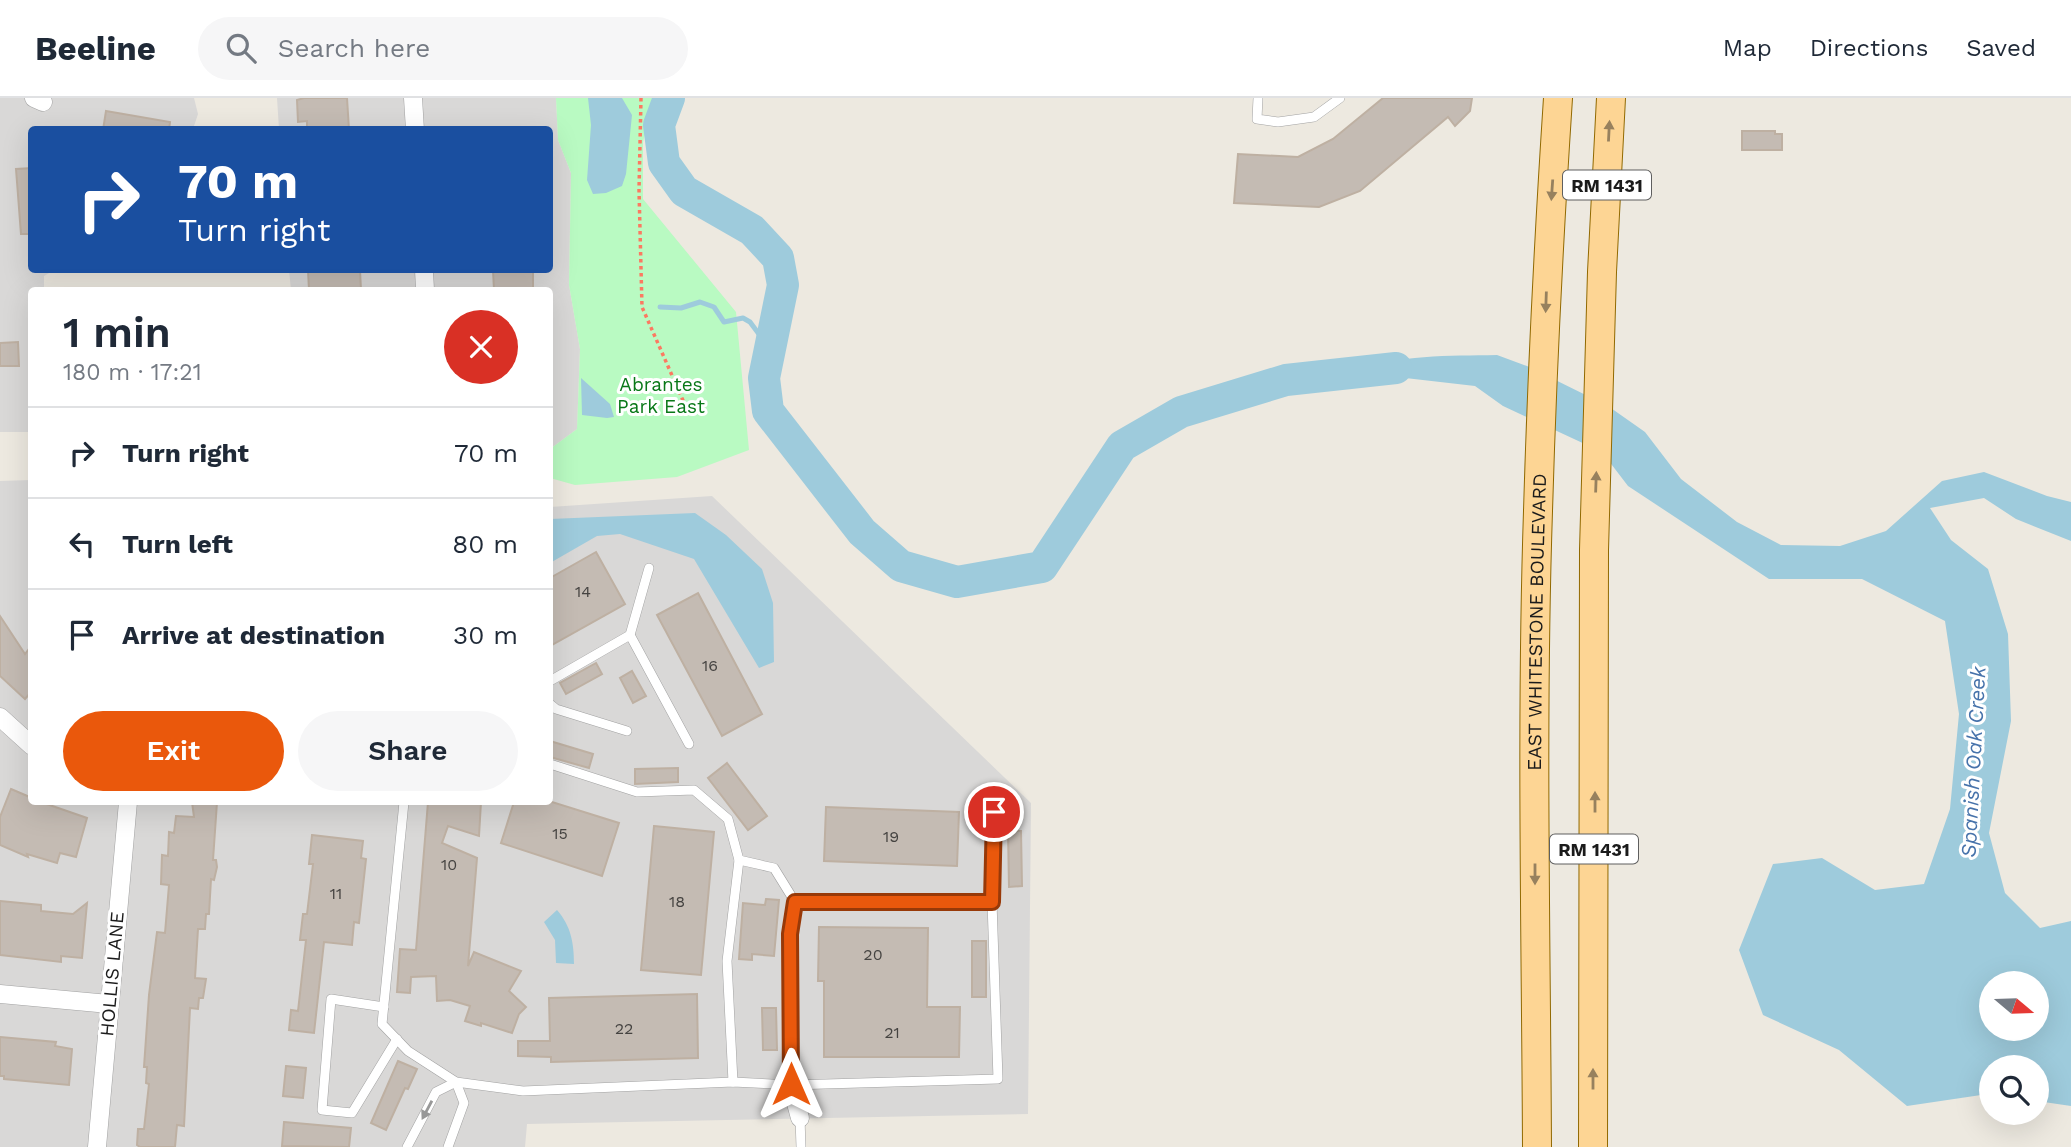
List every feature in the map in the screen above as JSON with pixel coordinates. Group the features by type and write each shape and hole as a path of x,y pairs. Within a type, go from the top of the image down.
{"main road":[{"name":"EAST WHITESTONE BOULEVARD","path":"1537,1147 1535,747 1538,512 1549,234 1558,98"},
{"name":"RM 1431","path":"1593,1147 1594,550 1602,272 1611,98"}],"street":[{"path":"413,98 415,126"},
{"path":"0,717 28,742"},
{"name":"HOLLIS LANE","path":"97,1147 128,805"},
{"path":"0,994 109,1004"},
{"path":"791,1084 800,1118"}],"lane":[{"path":"1258,98 1257,119 1278,122 1314,117 1340,98"},
{"path":"649,568 630,635 689,744"},
{"path":"553,679 630,635"},
{"path":"553,706 627,731"},
{"path":"553,765 637,792 694,790 728,819 739,860 727,961 733,1082"},
{"path":"404,805 382,1024 408,1051 456,1082 532,1091 733,1082 791,1084 998,1079 992,902 994,812"},
{"path":"739,860 774,868 795,902 790,934 791,1084"},
{"path":"795,902 992,902"},
{"path":"384,1007 331,999 322,1110 352,1113 397,1039"},
{"path":"407,1147 436,1092 456,1082"},
{"path":"447,1147 464,1103 456,1082"},
{"path":"800,1118 801,1147"}],"path":[{"path":"641,98 639,190 642,307 685,405"}],"shaded area":[{"path":"0,98 194,98 198,114 194,126 28,126 28,273 49,273 44,276 44,287 28,287 28,432 0,432"},
{"path":"277,98 556,98 558,140 571,173 569,285 580,349 577,429 553,447 553,287 291,287 289,273 553,273 553,126 279,126"},
{"path":"28,480 28,805 553,805 553,507 712,496 1031,803 1028,1114 527,1124 525,1147 0,1147 0,481"}],"green space":[{"name":"Abrantes Park East","path":"556,98 654,98 643,142 643,199 736,312 749,450 677,477 575,485 553,479 553,447 577,429 580,349 569,285 571,173 558,140"}],"water":[{"path":"588,98 622,98 632,115 626,174 622,186 606,193 593,194 587,180 591,125"},
{"path":"1497,355 1527,366 1608,406 1645,432 1681,479 1737,522 1781,545 1840,546 1886,531 1942,481 1984,472 2047,496 2071,502 2071,541 2016,519 1984,498 1930,508 1951,540 1988,569 2008,634 2011,721 1989,833 2005,893 2040,928 2071,921 2071,1106 2049,1103 2049,1055 1979,1055 1979,1095 1907,1106 1839,1050 1763,1015 1739,950 1773,864 1822,858 1875,890 1924,884 1950,809 1959,714 1945,621 1862,579 1769,579 1628,486 1602,452 1503,406 1475,386 1353,372 1388,362 1442,356"},
{"path":"581,378 610,404 614,417 582,415"},
{"path":"695,513 726,535 762,569 773,603 774,662 759,668 694,559 620,534 597,536 553,561 553,519"},
{"path":"557,910 571,935 574,964 556,963 555,940 544,922"}],"building":[{"path":"347,98 349,126 307,126 307,121 298,122 297,100"},
{"path":"1383,98 1472,98 1470,111 1455,126 1448,117 1360,191 1319,207 1234,203 1238,154 1298,157 1333,139"},
{"path":"106,111 170,122 170,126 104,126"},
{"path":"1742,131 1775,131 1775,134 1782,134 1782,150 1742,150"},
{"path":"28,168 28,234 21,234 16,169"},
{"path":"308,273 360,273 361,287 309,287"},
{"path":"493,273 533,273 533,287 494,287"},
{"path":"18,342 19,366 0,366 0,343"},
{"path":"596,552 625,604 553,644 553,576"},
{"path":"698,593 762,714 722,736 657,615"},
{"path":"0,616 25,654 28,650 28,696 25,699 0,676"},
{"path":"596,663 602,674 566,694 560,683"},
{"path":"632,671 646,696 633,703 620,678"},
{"path":"553,742 593,754 589,768 553,758"},
{"path":"727,763 767,816 748,830 708,778"},
{"path":"678,768 678,782 635,784 635,769"},
{"path":"11,789 28,796 28,805 50,805 87,818 76,857 60,853 57,863 27,854 28,857 0,845 0,817"},
{"path":"553,802 619,823 602,876 501,843 513,805 553,805"},
{"path":"192,805 217,805 213,860 216,860 217,867 214,880 211,879 209,914 206,914 205,929 198,929 195,978 206,979 198,1009 190,1008 184,1126 177,1125 175,1147 140,1147 137,1145 138,1129 144,1129 149,1084 146,1083 147,1067 144,1067 149,995 157,932 165,933 169,885 161,884 162,855 168,856 169,832 174,833 176,816 194,817"},
{"path":"428,805 481,805 479,836 448,826 442,843 477,858 468,966 474,952 521,971 509,991 526,1007 519,1014 512,1033 465,1021 470,1006 450,1000 437,1001 436,976 411,977 410,993 397,992 400,949 416,950"},
{"path":"826,807 959,812 957,866 824,861"},
{"path":"654,826 714,832 701,975 641,970"},
{"path":"1008,831 1021,831 1022,886 1009,887"},
{"path":"312,835 363,841 361,858 366,859 359,923 354,922 352,945 324,942 314,1033 289,1030 291,1010 298,1011 306,940 300,940 303,914 307,914 313,864 309,864"},
{"path":"766,899 779,900 774,956 752,954 752,960 739,959 743,903 765,905"},
{"path":"0,901 41,905 41,911 73,914 87,903 82,958 61,956 61,962 0,955"},
{"path":"819,927 928,928 927,1007 960,1007 959,1057 824,1057 824,981 818,981"},
{"path":"972,941 986,941 986,997 972,997"},
{"path":"697,994 698,1058 551,1062 551,1057 518,1056 518,1041 550,1041 549,998"},
{"path":"762,1008 776,1008 777,1050 763,1050"},
{"path":"0,1037 56,1042 55,1046 72,1049 69,1085 4,1079 4,1076 0,1076"},
{"path":"398,1061 417,1069 386,1130 371,1123"},
{"path":"286,1066 306,1068 303,1098 283,1096"},
{"path":"284,1122 351,1128 349,1147 282,1146"}],"waterway":[{"name":"Spanish Oak Creek","path":"669,98 659,125 664,163 684,191 752,230 778,258 783,285 764,378 768,411 862,532 901,566 957,582 1042,567 1122,446 1181,412 1286,380 1396,368"},
{"path":"660,307 681,308 700,302 714,307 724,322 743,318 750,322 770,349"}],"route":[{"path":"791,1084 790,934 795,902 992,902 994,812"}]}
